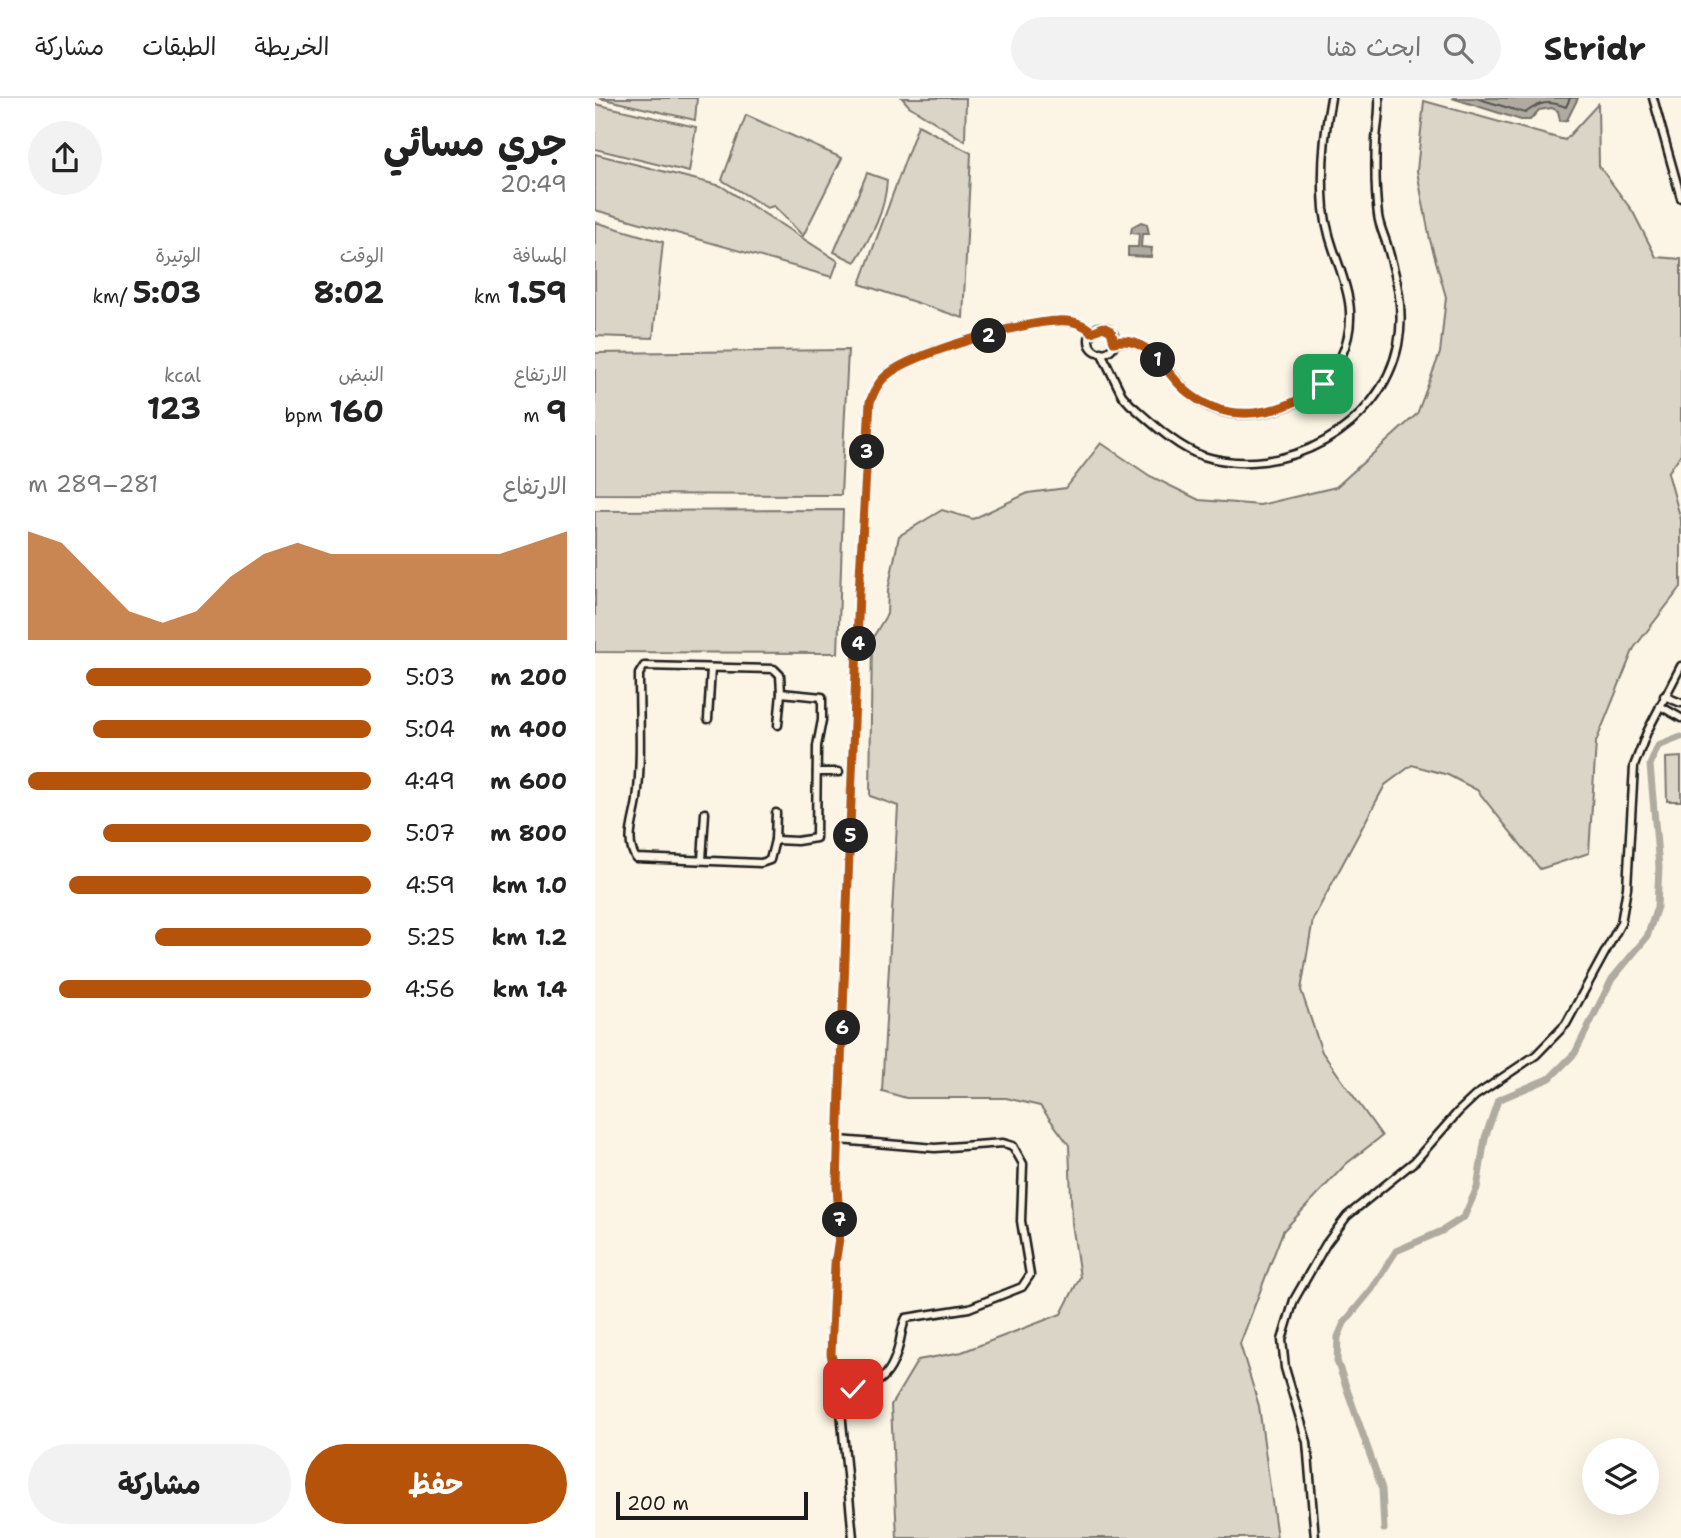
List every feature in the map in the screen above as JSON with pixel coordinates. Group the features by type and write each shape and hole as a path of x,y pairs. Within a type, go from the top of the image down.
{"street":[{"path":"1114,342 1125,340 1139,344 1153,354 1187,392 1199,401 1223,411 1249,414 1274,410 1304,398 1328,379 1346,344 1351,326 1348,293 1329,237 1325,210 1326,132 1331,98"},
{"path":"1101,352 1122,395 1130,404 1186,448 1203,456 1241,460 1277,459 1328,441 1361,414 1386,378 1396,353 1401,319 1401,300 1378,217 1376,169 1379,98"},
{"path":"1653,98 1681,198"},
{"path":"853,1538 839,1390 831,1354 835,1264 840,1233 837,1186 859,593 870,402 878,385 887,375 924,354 1023,326 1058,320 1086,326 1092,332"},
{"path":"1099,327 1107,328 1113,334 1114,342 1111,349 1101,352 1094,349 1090,343 1092,332 1099,327"},
{"path":"776,813 775,840 770,860 761,863 636,858 631,851 640,743 640,671 644,666 774,669 780,675 778,725"},
{"path":"1315,1538 1307,1442 1286,1368 1282,1340 1294,1300 1347,1216 1415,1161 1458,1112 1481,1091 1536,1055 1566,1024 1621,923 1625,909 1634,766 1664,696 1681,666"},
{"path":"708,719 711,668"},
{"path":"775,840 816,838 817,746 824,700 819,696 781,693"},
{"path":"1664,696 1681,703"},
{"path":"1660,706 1681,718"},
{"path":"817,772 839,772"},
{"path":"702,860 705,813"},
{"path":"839,1140 912,1148 1003,1143 1013,1146 1023,1164 1021,1213 1030,1275 1022,1287 969,1308 907,1318 903,1324 896,1359 883,1378 867,1388 839,1390"}],"shaded area":[{"path":"599,98 697,98 695,120"},
{"path":"902,98 966,98 965,141 909,106"},
{"path":"1424,101 1565,140 1598,104 1599,166 1633,212 1656,257 1681,259 1681,454 1668,473 1681,520 1681,587 1634,648 1596,742 1589,853 1540,869 1477,790 1448,775 1412,765 1385,785 1313,919 1301,990 1322,1052 1382,1136 1346,1164 1283,1231 1240,1344 1259,1406 1277,1538 897,1538 891,1405 918,1360 962,1352 1061,1314 1080,1277 1072,1223 1069,1145 1040,1106 1006,1098 906,1098 882,1091 898,806 870,796 872,639 887,614 888,590 899,536 942,510 973,519 1028,493 1066,488 1101,443 1150,476 1199,500 1260,505 1336,487 1417,414 1440,353 1446,297 1430,240 1417,171"},
{"path":"595,104 696,127 689,172 595,149"},
{"path":"746,115 842,158 803,236 774,206 767,208 722,180"},
{"path":"918,125 971,153 963,318 860,284"},
{"path":"595,154 721,186 838,261 832,277 595,210"},
{"path":"867,173 887,180 886,192 877,223 855,262 834,252"},
{"path":"595,222 663,242 653,338 595,336"},
{"path":"848,350 841,495 595,494 595,353"},
{"path":"843,510 838,653 595,652 595,511"},
{"path":"1681,757 1681,801 1667,801 1666,758"}],"water":[{"path":"1452,98 1578,98 1567,120 1560,121 1558,111 1552,108 1539,110 1530,120 1521,120"},
{"path":"1141,222 1147,224 1149,234 1142,234 1141,247 1152,248 1151,257 1128,256 1128,247 1138,247 1139,234 1131,233 1132,227"}],"waterway":[{"path":"1384,1529 1382,1489 1337,1361 1338,1337 1344,1323 1372,1289 1396,1251 1442,1231 1464,1217 1477,1188 1485,1138 1498,1100 1550,1078 1575,1053 1612,979 1647,937 1657,907 1659,867 1650,765 1658,746 1681,737"}],"route":[{"path":"853,1389 839,1390 834,1380 831,1354 835,1264 840,1241 837,1186 859,654 859,593 870,402 873,395 887,375 924,354 1023,326 1058,320 1086,326 1092,332 1099,327 1107,328 1113,334 1114,342 1125,340 1139,344 1153,354 1187,392 1199,401 1223,411 1264,413 1304,398 1323,384"}]}
